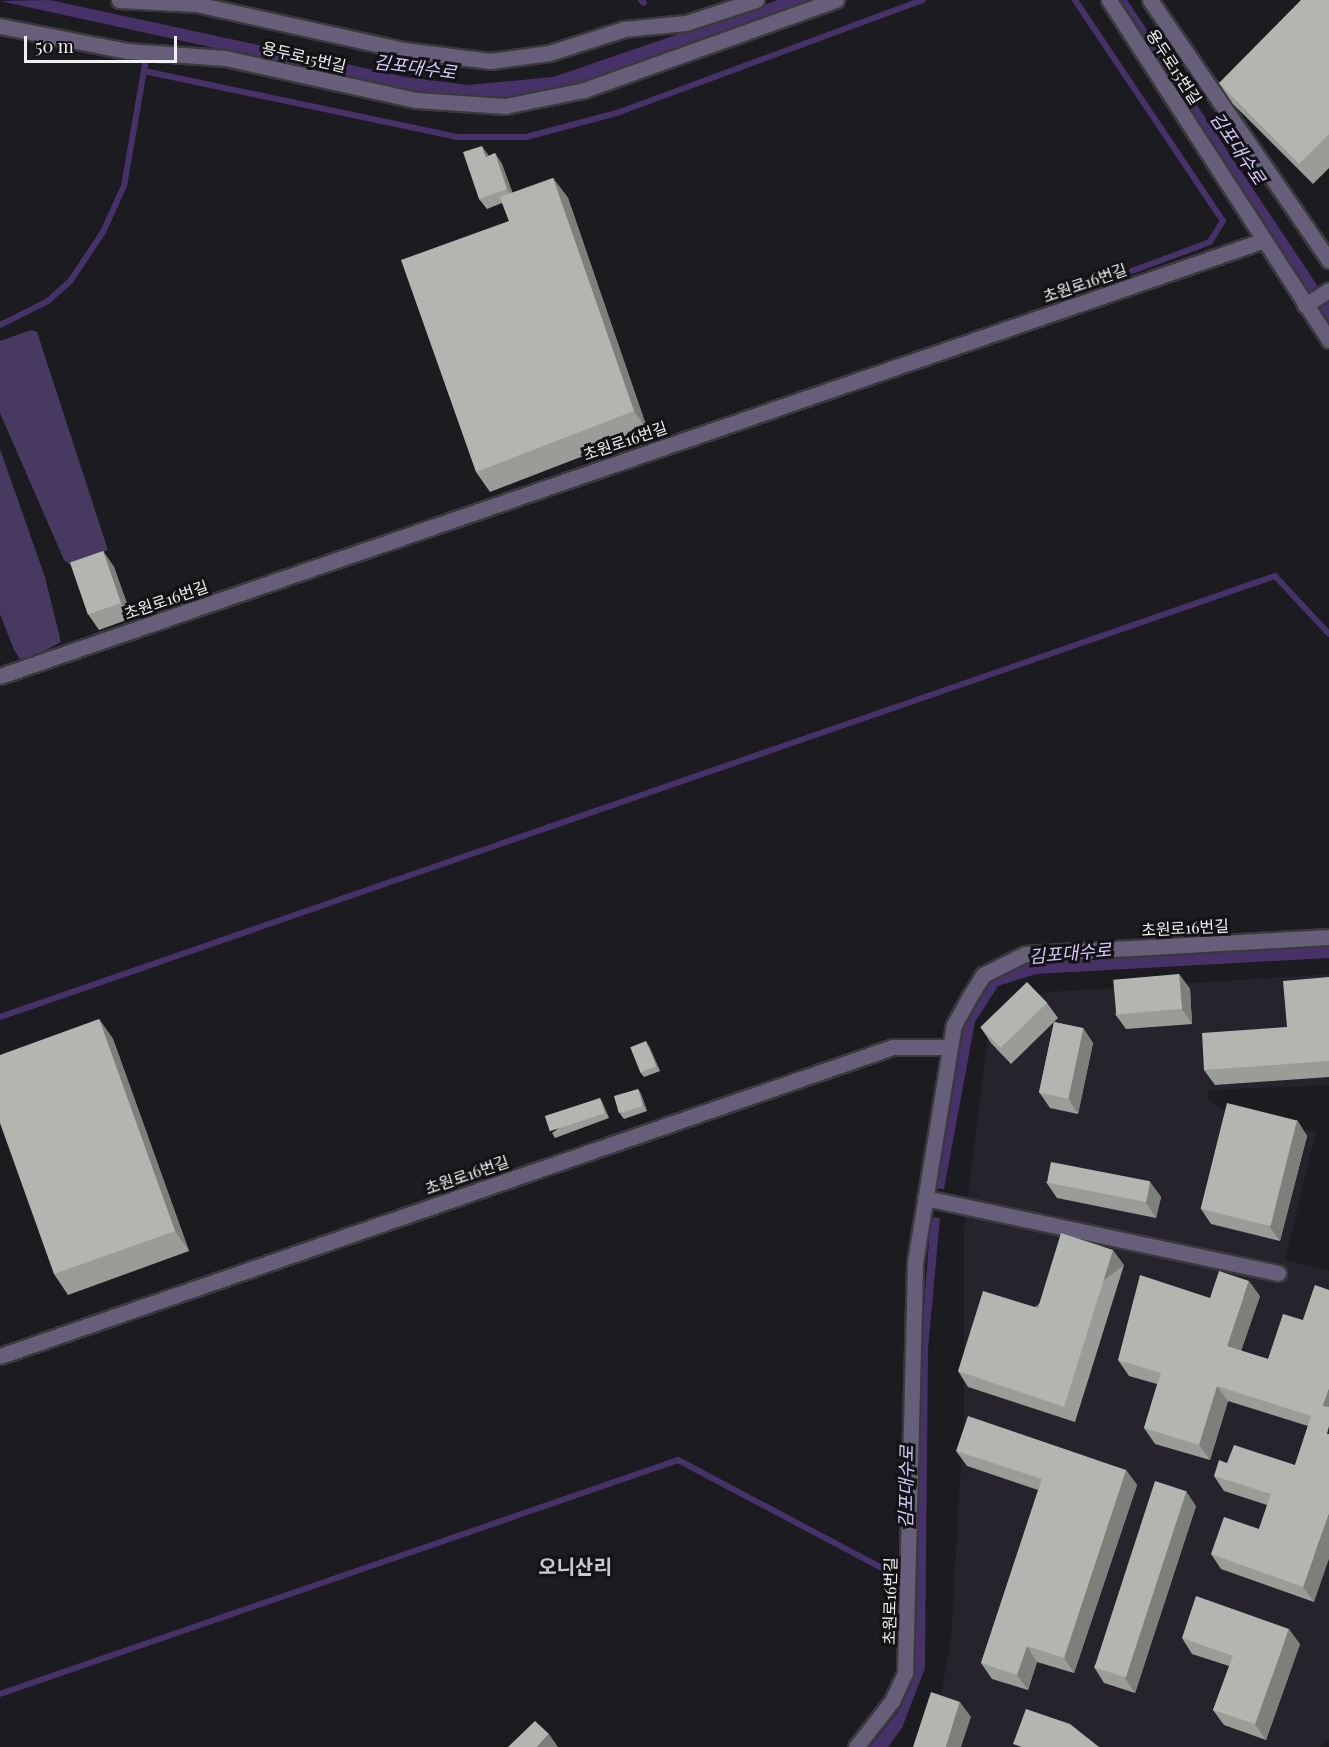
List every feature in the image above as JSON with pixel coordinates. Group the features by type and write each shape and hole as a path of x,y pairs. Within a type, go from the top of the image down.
{"lane":[{"path":"119,0 196,4 404,50 490,61 549,53 624,29 686,23 756,0"},
{"name":"용두로15번길","path":"0,26 128,51 225,58 416,100 505,106 584,90 836,0"},
{"name":"용두로15번길","path":"1109,0 1305,306"},
{"path":"1150,0 1329,260"},
{"name":"초원로16번길","path":"0,676 1263,241"},
{"path":"1329,290 1305,306 1329,340"},
{"name":"초원로16번길","path":"856,1747 901,1687 907,1656 910,1351 925,1198 954,1025 983,975 1025,954 1329,937"},
{"name":"초원로16번길","path":"0,1356 893,1047 949,1047"},
{"path":"925,1198 1278,1273"}],"shaded area":[{"path":"50,0 406,77 469,85 553,77 778,0 817,0 577,85 506,99 406,90 0,1"},
{"path":"1115,0 1127,0 1329,303 1329,327"},
{"path":"31,330 37,332 108,550 72,566 64,560 0,413 0,341"},
{"path":"0,449 45,577 61,642 31,658 20,659 14,650 0,614"},
{"path":"1329,946 1329,958 1036,974 998,986 975,1022 944,1189 934,1188 960,1032 990,979 1030,963"},
{"path":"1329,974 1329,1085 1209,1090 1207,1098 1225,1111 1316,1132 1285,1260 1329,1271 1329,1740 1319,1747 913,1747 941,1693 951,1640 964,1409 964,1228 987,1042 998,1022 1031,996 1049,992"},
{"path":"931,1217 940,1218 928,1349 925,1668 902,1728 888,1747 870,1747 898,1712 913,1669 917,1394"}],"building":[{"path":"1301,0 1329,0 1329,134 1299,164 1219,83"},
{"path":"482,146 486,157 495,153 507,189 479,199 463,152"},
{"path":"553,178 634,411 476,472 401,260 509,221 500,197"},
{"path":"103,551 121,603 88,614 70,562"},
{"path":"1179,974 1182,1009 1116,1015 1113,980"},
{"path":"1329,977 1329,1061 1204,1070 1202,1033 1287,1027 1283,981"},
{"path":"1027,982 1047,1003 1000,1048 980,1027"},
{"path":"99,1019 175,1231 54,1274 0,1123 0,1055"},
{"path":"1054,1022 1083,1028 1068,1099 1039,1092"},
{"path":"646,1041 656,1066 640,1072 630,1047"},
{"path":"638,1089 643,1106 619,1113 614,1096"},
{"path":"600,1098 605,1113 550,1131 545,1116"},
{"path":"1227,1103 1297,1120 1270,1226 1201,1209"},
{"path":"1051,1162 1150,1181 1146,1202 1047,1183"},
{"path":"1061,1233 1113,1250 1064,1407 958,1371 983,1291 1038,1308"},
{"path":"1219,1271 1249,1281 1227,1346 1268,1359 1283,1314 1303,1320 1315,1285 1329,1290 1329,1389 1323,1406 1329,1407 1327,1434 1329,1434 1329,1514 1303,1587 1211,1554 1224,1517 1259,1529 1271,1494 1214,1476 1219,1460 1227,1463 1234,1445 1295,1465 1311,1416 1217,1386 1199,1445 1144,1428 1161,1373 1118,1360 1140,1275 1210,1298"},
{"path":"968,1416 1126,1470 1064,1658 1027,1646 1017,1675 981,1663 1042,1479 956,1451"},
{"path":"1155,1481 1186,1491 1126,1678 1094,1667"},
{"path":"1196,1596 1289,1629 1255,1724 1213,1710 1233,1656 1182,1638"},
{"path":"931,1692 960,1702 946,1747 913,1747"},
{"path":"1026,1709 1070,1724 1099,1747 1022,1747 1013,1744"},
{"path":"535,1721 549,1734 537,1747 508,1747"}],"waterway":[{"path":"641,0 644,3"},
{"path":"144,71 456,137 526,137 617,113 923,0"},
{"path":"1075,0 1223,221 1210,242 1132,271"},
{"path":"0,325 48,301 71,280 103,232 124,186 145,64"},
{"path":"0,1017 1275,576 1329,634"},
{"path":"0,1694 678,1460 897,1576"}],"district":[{"name":"오니산리","path":"575,1565"}],"water label":[{"name":"김포대수로","path":"415,67"},
{"name":"김포대수로","path":"1238,148"},
{"name":"김포대수로","path":"1070,953"},
{"name":"김포대수로","path":"906,1487"}]}
